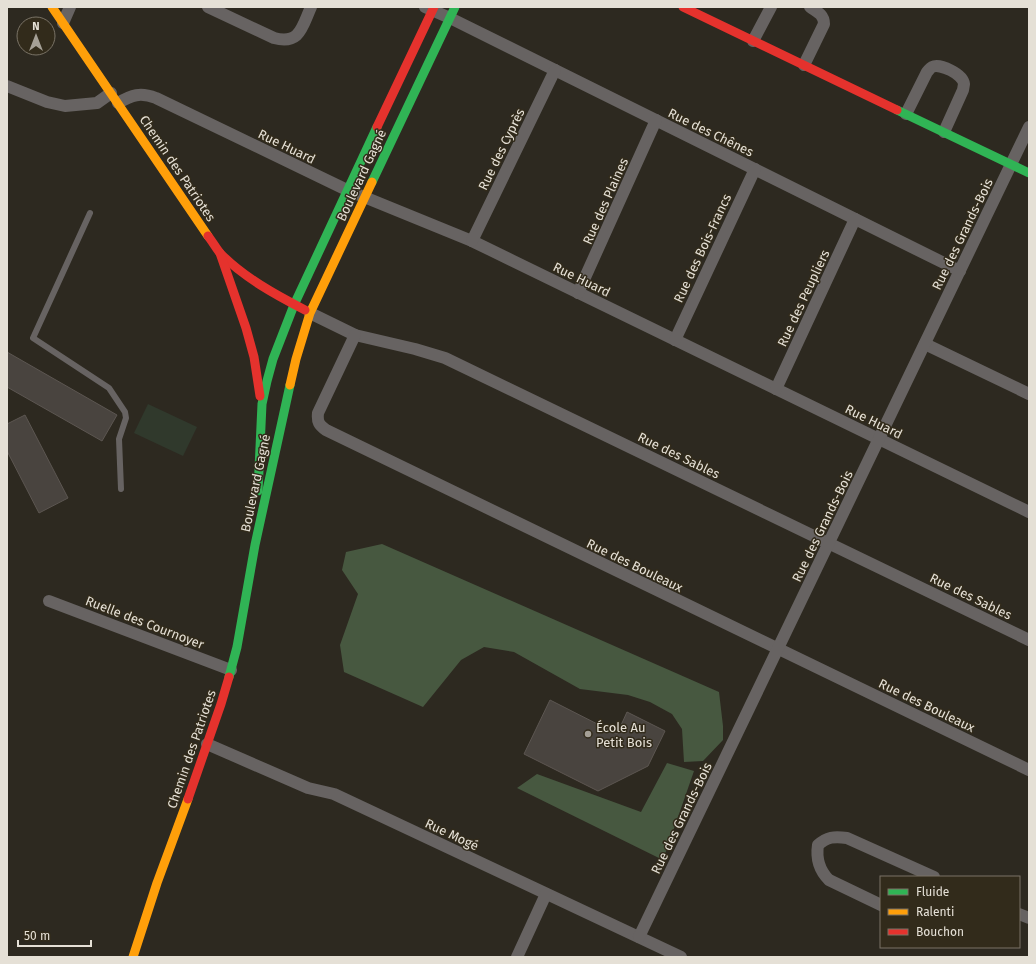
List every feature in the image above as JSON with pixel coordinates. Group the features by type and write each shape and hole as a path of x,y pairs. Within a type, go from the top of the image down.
{"main road":[{"name":"Chemin des Patriotes","path":"52,7 220,253 247,277 273,294 310,314"},
{"path":"683,7 1029,173"},
{"name":"Boulevard Gagné","path":"255,545 264,393 275,351 294,305 348,190 430,8"},
{"name":"Boulevard Gagné","path":"255,545 296,359 310,314 452,12"},
{"path":"220,253 246,328 254,357 262,414"},
{"name":"Chemin des Patriotes","path":"133,957 157,883 221,704 239,637 255,545"}],"street":[{"path":"63,23 70,7"},
{"path":"208,7 283,41 293,39 299,33 311,7"},
{"path":"754,41 772,7"},
{"path":"804,66 824,24 824,18 810,7"},
{"name":"Rue des Chênes","path":"430,8 452,12 555,70 960,271"},
{"path":"906,114 927,72 932,67 939,66 946,68 958,74 962,78 964,84 963,90 944,132"},
{"name":"Rue des Cyprès","path":"472,241 555,70"},
{"name":"Rue Huard","path":"7,86 48,102 65,106 98,103 114,98 128,98 140,94 156,98 348,190 472,241 1029,512"},
{"name":"Rue des Plaines","path":"578,293 656,120"},
{"name":"Rue des Grands-Bois","path":"639,937 779,650 1029,127"},
{"name":"Rue des Bois-Francs","path":"674,340 755,169"},
{"name":"Rue des Peupliers","path":"776,389 855,219"},
{"name":"Rue des Sables","path":"310,314 355,336 415,348 445,358 1029,640"},
{"name":"Rue des Bouleaux","path":"355,336 318,413 317,420 320,426 1029,770"},
{"path":"925,344 1029,394"},
{"name":"Ruelle des Cournoyer","path":"49,601 231,670"},
{"name":"Rue Mogé","path":"207,744 308,788 334,794 681,957"},
{"path":"880,905 829,880 823,874 818,862 816,855 818,845 825,839 838,837 846,838 932,876"},
{"path":"517,957 546,894"}],"lane":[{"path":"90,213 33,338 109,388 125,412 126,418 119,439 121,489"}],"green space":[{"path":"148,404 197,427 183,456 134,433"},
{"path":"382,544 719,692 723,740 703,761 684,762 682,729 672,714 650,702 628,695 580,689 514,652 484,647 461,660 423,707 344,672 340,645 358,594 342,570 346,552"},
{"path":"667,763 694,771 663,860 517,788 537,774 641,812"}],"building":[{"path":"7,352 117,415 102,441 7,387"},
{"path":"25,415 68,498 39,513 7,451 7,424"},
{"name":"École Au Petit Bois","path":"550,700 617,734 627,712 665,731 648,766 598,791 524,754"}],"traffic: fast":[{"path":"372,182 455,7"},
{"path":"897,110 1029,173"},
{"path":"258,491 262,404 273,359 294,305 377,127"},
{"path":"229,677 237,647 255,545 290,385"}],"traffic: slow":[{"path":"52,7 208,236"},
{"path":"290,385 310,313 372,182"},
{"path":"133,957 157,883 188,799"}],"traffic: jam":[{"path":"377,127 434,7"},
{"path":"683,7 897,110"},
{"path":"208,236 220,253 249,278 271,292 305,310"},
{"path":"220,253 246,328 254,357 260,396"},
{"path":"188,799 229,677"}],"place":[{"name":"École Au Petit Bois","path":"588,734"}]}
